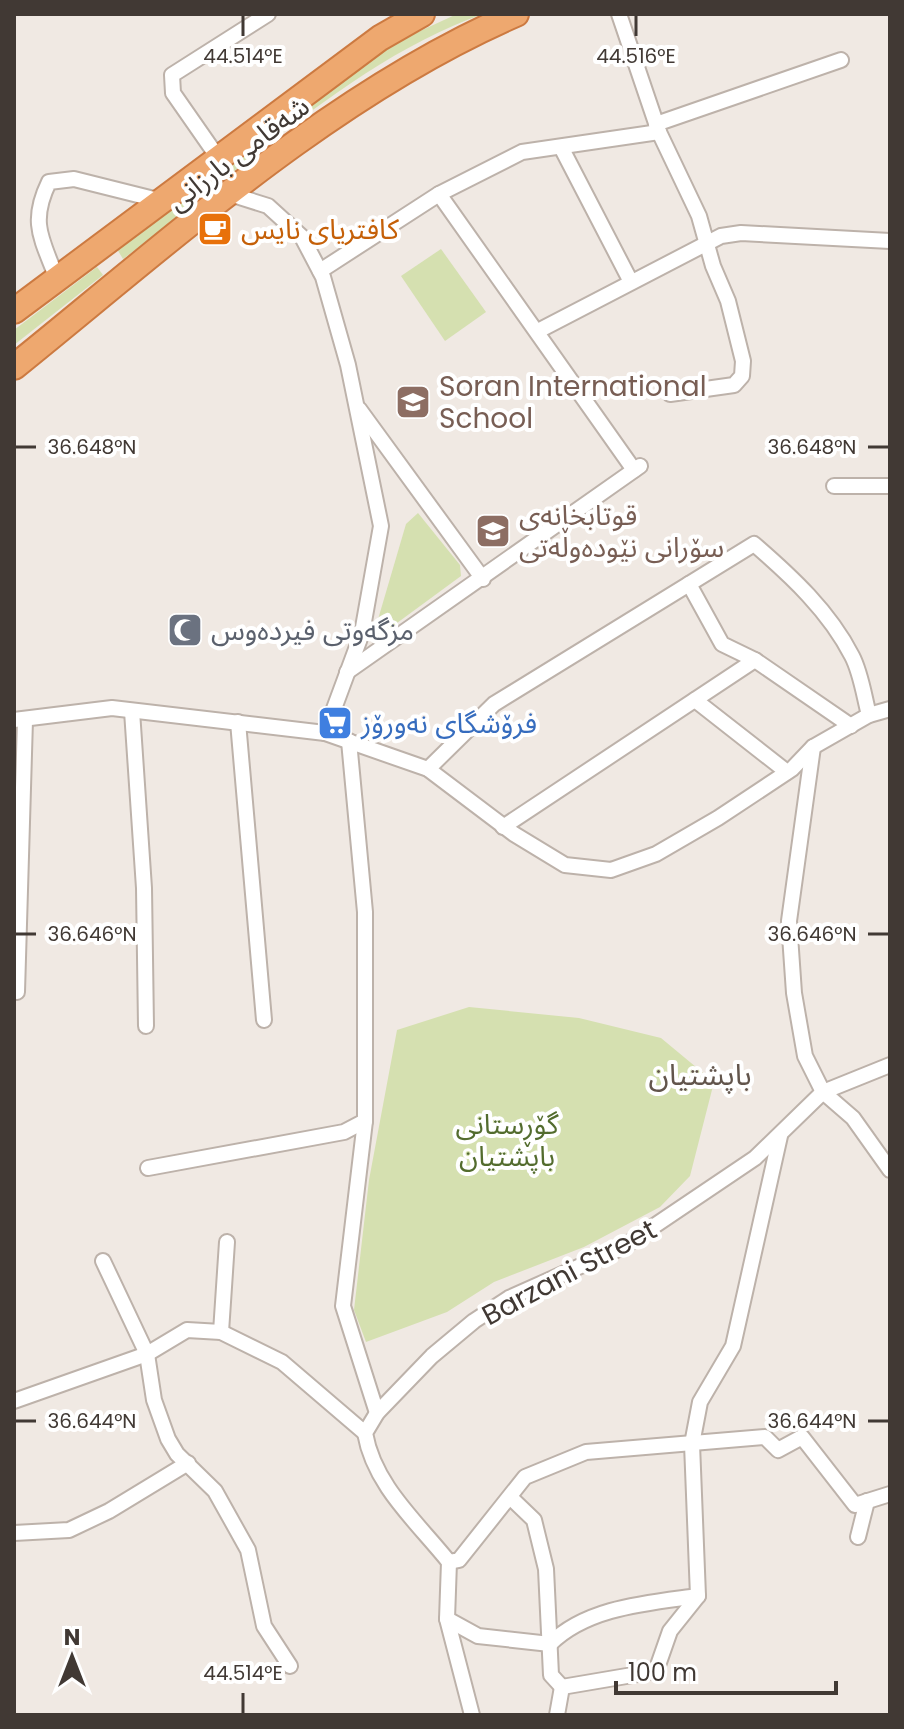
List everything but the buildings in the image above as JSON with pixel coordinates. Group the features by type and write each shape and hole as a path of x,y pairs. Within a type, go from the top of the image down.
{"highway":[{"name":"شەقامی بارزانی","path":"14,311 380,38 422,14"},
{"name":"شەقامی بارزانی","path":"14,367 230,194 402,70 462,37 516,14"},
{"path":"104,244 108,261 123,272 132,272"}],"street":[{"path":"219,159 173,93 172,75 268,14"},
{"path":"619,14 657,128 682,174 739,339 742,376 734,385 670,394"},
{"path":"320,271 439,194 522,152 657,128 841,60"},
{"path":"561,147 631,282"},
{"path":"57,279 36,208 49,182 74,179 162,201"},
{"path":"230,194 268,206 302,237 320,271 348,365 381,526 362,633 325,733"},
{"path":"347,672 637,468 439,194"},
{"path":"538,331 721,236 741,233 890,241"},
{"path":"356,405 483,579"},
{"path":"834,486 890,486"},
{"path":"428,769 494,704 754,544 800,584 835,630 853,657 869,715"},
{"path":"689,584 722,644 755,660 851,726"},
{"path":"503,827 755,660"},
{"path":"695,700 787,772"},
{"path":"17,992 19,720 112,708 325,733 428,769 503,827 565,865 611,870 656,854 787,772 813,747 869,715 890,709"},
{"path":"132,711 144,888 146,1026"},
{"path":"238,722 264,1020"},
{"path":"349,741 365,912 365,1121 343,1306 377,1413"},
{"path":"813,747 789,921 794,993 805,1056 823,1092 853,1118 890,1170"},
{"name":"Barzani Street","path":"365,1433 377,1413 432,1356 474,1321 509,1298 623,1247 755,1158 823,1092 890,1065"},
{"path":"148,1168 344,1132 365,1121"},
{"path":"562,1687 656,1671 670,1631 698,1596 692,1444 700,1402 733,1346 780,1135"},
{"path":"221,1332 227,1242"},
{"path":"103,1261 147,1354 154,1400 168,1439 215,1491 248,1550 264,1626 290,1666"},
{"path":"14,1401 147,1354 187,1330 221,1332 282,1362 365,1433 369,1458 382,1481 449,1562 447,1619 472,1715"},
{"path":"449,1562 459,1560 525,1477 586,1452 765,1437 778,1450 802,1437 855,1505 890,1494"},
{"path":"14,1533 69,1530 188,1463"},
{"path":"510,1497 534,1520 546,1569 551,1675 562,1687"},
{"path":"858,1537 867,1501"},
{"path":"550,1644 564,1630 591,1616 698,1596"},
{"path":"447,1619 478,1636 550,1644"},
{"path":"557,1715 562,1687"}],"green space":[{"path":"457,14 483,14 435,34 341,90 123,259 117,249 379,50"},
{"path":"441,249 486,312 445,341 401,276"},
{"path":"97,267 103,275 14,345 14,330"},
{"path":"418,513 460,565 461,576 382,634 374,633 406,524"},
{"name":"گۆڕستانی باپشتیان","path":"469,1007 579,1018 661,1038 714,1082 690,1176 660,1207 584,1247 494,1282 447,1312 366,1342 354,1310 369,1180 397,1030"}],"place":[{"name":"کافتریای نایس","path":"215,229"},
{"name":"Soran International School","path":"413,402"},
{"name":"قوتابخانەی سۆرانی نێودەوڵەتی","path":"493,531"},
{"name":"مزگەوتی فیردەوس","path":"185,630"},
{"name":"فرۆشگای نەورۆز","path":"335,723"}],"district":[{"name":"باپشتیان","path":"700,1075"}]}
